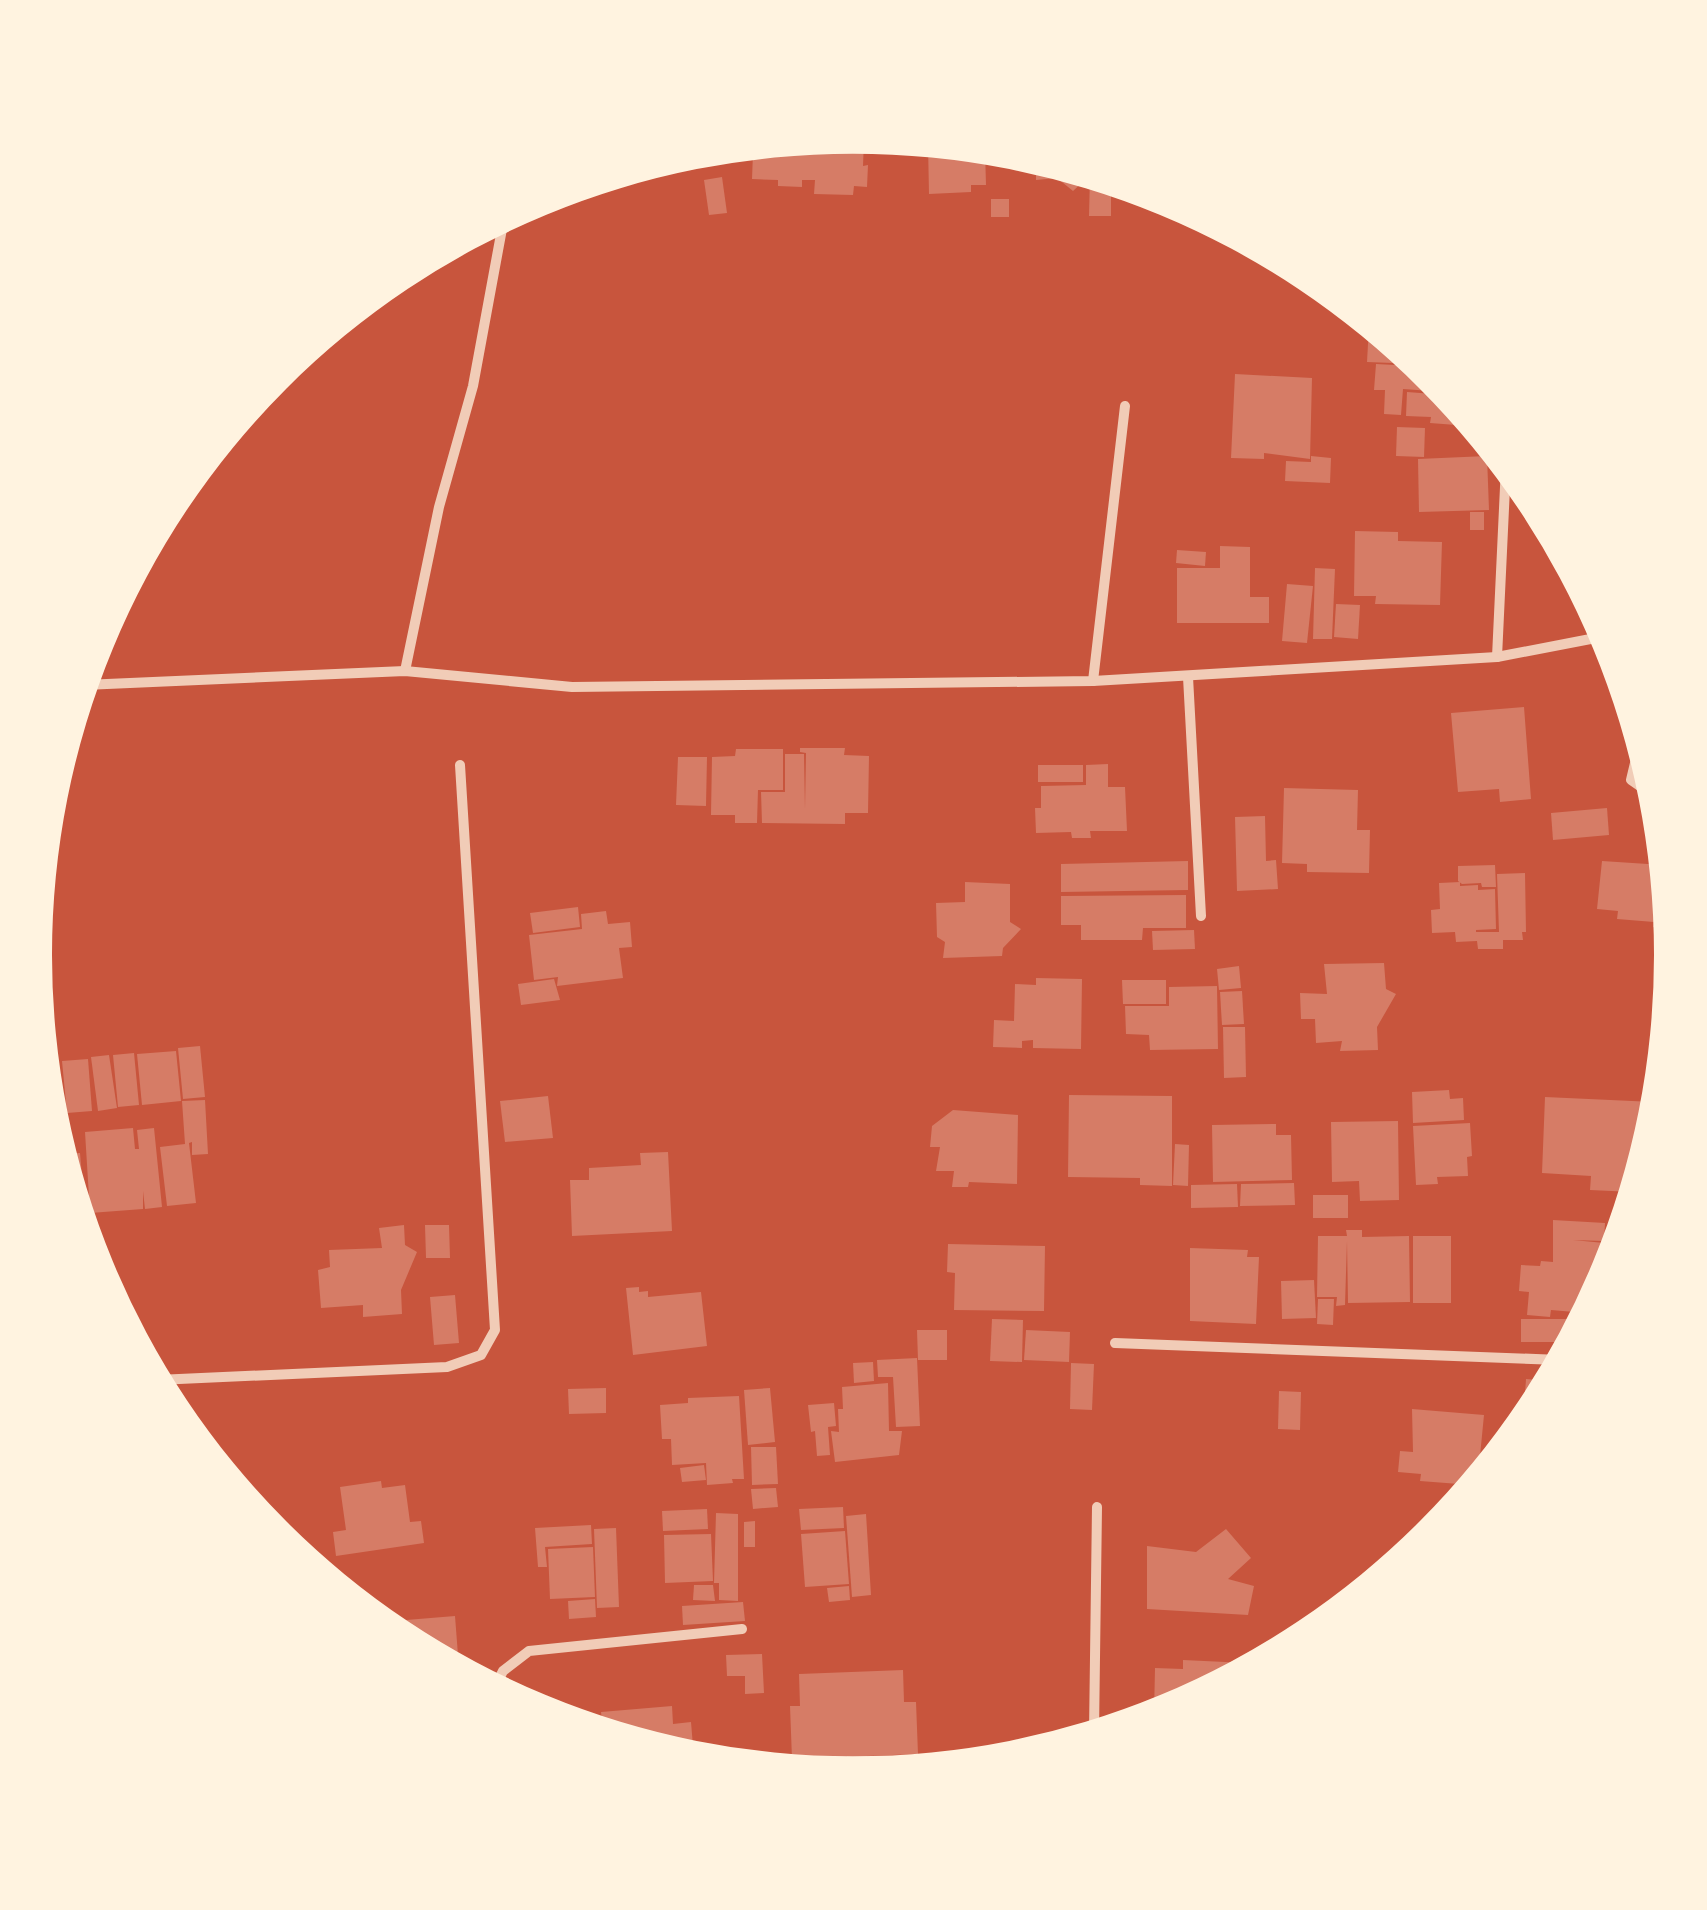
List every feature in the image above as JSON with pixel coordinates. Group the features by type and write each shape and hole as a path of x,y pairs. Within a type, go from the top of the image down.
{"street":[{"path":"404,671 439,507 473,386 501,236"},
{"path":"1093,682 1126,406"},
{"path":"1497,657 1505,489"},
{"path":"100,684 404,671 572,687 1093,682 1497,657 1590,639"},
{"path":"1188,677 1201,916"},
{"path":"175,1379 447,1368 480,1355 495,1330 460,766"},
{"path":"1116,1343 1545,1359"},
{"path":"1094,1718 1098,1507"},
{"path":"502,1674 528,1651 742,1630"}],"building":[{"path":"854,154 863,154 863,166 868,165 867,187 854,186 853,195 814,194 815,180 802,180 802,187 778,186 778,180 752,179 753,161"},
{"path":"928,158 985,165 986,185 971,185 971,192 929,194"},
{"path":"722,177 727,213 709,215 704,180"},
{"path":"1090,190 1111,197 1111,216 1089,216"},
{"path":"991,199 1009,199 1009,217 991,217"},
{"path":"1368,342 1393,363 1367,362"},
{"path":"1376,364 1395,365 1421,390 1403,389 1401,415 1384,414 1385,390 1374,390"},
{"path":"1235,374 1312,378 1310,459 1264,453 1264,459 1231,458"},
{"path":"1407,392 1424,393 1454,425 1430,423 1431,417 1406,416"},
{"path":"1397,427 1425,428 1424,457 1396,456"},
{"path":"1311,456 1331,458 1330,483 1285,481 1286,461 1311,462"},
{"path":"1480,456 1487,465 1489,510 1419,512 1418,459"},
{"path":"1470,512 1484,512 1484,530 1470,530"},
{"path":"1355,531 1398,532 1398,541 1442,542 1440,605 1375,604 1376,596 1354,596"},
{"path":"1220,546 1250,547 1250,597 1269,597 1269,623 1177,623 1177,568 1220,568"},
{"path":"1177,550 1206,552 1205,566 1176,563"},
{"path":"1315,568 1335,569 1332,639 1313,639"},
{"path":"1287,584 1313,586 1307,643 1282,641"},
{"path":"1336,604 1360,605 1358,639 1334,637"},
{"path":"1524,707 1531,799 1500,802 1499,789 1458,792 1451,713"},
{"path":"800,748 845,748 844,755 869,756 868,813 845,813 845,824 762,823 761,792 785,792 785,754 804,754 805,809 806,753 800,752"},
{"path":"736,749 783,749 783,790 758,790 757,823 735,823 735,815 711,815 712,757 735,756"},
{"path":"678,757 707,757 706,806 676,805"},
{"path":"1108,764 1108,787 1125,787 1127,831 1090,831 1091,838 1072,838 1071,832 1036,833 1035,808 1041,808 1041,786 1086,785 1086,765"},
{"path":"1038,765 1083,765 1083,782 1038,782"},
{"path":"1284,788 1358,790 1357,830 1370,830 1369,873 1307,872 1307,864 1282,863"},
{"path":"1607,808 1609,835 1553,840 1551,813"},
{"path":"1265,816 1266,861 1276,860 1278,889 1237,891 1235,817"},
{"path":"1188,861 1188,890 1061,892 1061,864"},
{"path":"1602,861 1649,864 1653,922 1617,919 1618,911 1597,909"},
{"path":"1495,865 1496,887 1458,881 1458,866"},
{"path":"1525,873 1523,940 1503,940 1503,949 1478,949 1477,941 1456,942 1455,932 1432,933 1431,910 1440,909 1439,883 1460,882 1460,886 1478,885 1478,890 1495,889 1496,929 1476,932 1499,932 1497,874"},
{"path":"965,882 1010,884 1010,922 1021,929 1003,948 1002,956 943,958 945,942 937,937 936,903 965,902"},
{"path":"1186,895 1186,928 1143,928 1142,940 1081,940 1081,925 1061,925 1061,896"},
{"path":"578,907 580,927 533,933 530,913"},
{"path":"606,911 608,924 630,922 632,947 619,948 623,978 557,986 558,977 534,980 529,935 582,929 581,914"},
{"path":"1194,930 1195,949 1153,950 1152,931"},
{"path":"1384,963 1386,989 1396,994 1377,1027 1378,1050 1340,1051 1342,1041 1316,1043 1315,1019 1301,1019 1300,993 1327,994 1324,964"},
{"path":"1239,966 1241,988 1219,990 1217,969"},
{"path":"1036,978 1082,979 1081,1049 1033,1048 1033,1040 1022,1041 1022,1048 993,1047 994,1020 1014,1021 1015,984 1036,985"},
{"path":"554,979 560,1000 521,1005 518,984"},
{"path":"1122,980 1166,980 1166,1004 1123,1004"},
{"path":"1217,986 1218,1049 1150,1050 1149,1035 1126,1034 1125,1006 1169,1006 1169,987"},
{"path":"1242,991 1244,1024 1222,1025 1220,992"},
{"path":"1223,1027 1245,1027 1246,1077 1224,1078"},
{"path":"200,1046 205,1097 183,1099 178,1048"},
{"path":"176,1051 181,1101 142,1105 137,1054"},
{"path":"134,1053 139,1105 118,1107 113,1055"},
{"path":"109,1055 117,1108 98,1111 91,1057"},
{"path":"88,1059 92,1111 68,1113 62,1061"},
{"path":"1449,1090 1450,1099 1463,1098 1464,1120 1413,1123 1412,1092"},
{"path":"1069,1095 1172,1096 1172,1186 1140,1185 1140,1178 1068,1177"},
{"path":"548,1096 553,1138 505,1142 500,1101"},
{"path":"1545,1097 1641,1101 1618,1191 1590,1190 1591,1176 1542,1173"},
{"path":"205,1100 208,1154 192,1155 192,1142 189,1143 196,1203 167,1206 160,1147 185,1144 182,1101"},
{"path":"953,1110 1018,1115 1017,1184 969,1182 968,1187 952,1187 954,1171 936,1171 940,1147 930,1147 932,1126"},
{"path":"1398,1121 1399,1200 1360,1201 1359,1181 1332,1182 1331,1122"},
{"path":"1470,1123 1472,1156 1467,1157 1468,1176 1437,1177 1438,1184 1416,1185 1413,1126"},
{"path":"1276,1124 1276,1135 1291,1135 1292,1180 1213,1182 1212,1125"},
{"path":"133,1128 135,1149 139,1149 137,1130 154,1128 162,1207 145,1209 143,1191 143,1209 95,1213 89,1191 85,1132"},
{"path":"1175,1144 1189,1145 1188,1186 1173,1185"},
{"path":"668,1152 672,1231 572,1236 570,1180 589,1180 589,1168 641,1165 640,1153"},
{"path":"1294,1183 1295,1205 1240,1206 1241,1184"},
{"path":"1237,1184 1238,1207 1191,1208 1191,1185"},
{"path":"1313,1195 1348,1195 1348,1218 1313,1218"},
{"path":"1553,1220 1605,1223 1602,1241 1573,1240 1601,1243 1571,1312 1551,1310 1550,1317 1527,1315 1529,1292 1519,1291 1521,1265 1553,1262"},
{"path":"404,1225 405,1245 417,1252 401,1290 402,1314 363,1317 363,1305 321,1308 318,1270 330,1267 329,1250 382,1248 379,1228"},
{"path":"425,1225 449,1225 450,1258 426,1258"},
{"path":"1346,1230 1362,1230 1362,1237 1409,1236 1410,1302 1348,1303 1347,1241 1345,1305 1336,1306 1337,1297 1317,1297 1318,1236 1347,1236"},
{"path":"1413,1236 1451,1236 1451,1303 1413,1303"},
{"path":"948,1244 1045,1246 1044,1311 954,1310 955,1273 947,1272"},
{"path":"1190,1248 1248,1250 1247,1257 1259,1257 1256,1324 1190,1321"},
{"path":"1314,1280 1316,1318 1282,1319 1281,1281"},
{"path":"639,1287 639,1292 648,1291 648,1297 701,1292 707,1346 633,1355 626,1288"},
{"path":"455,1295 459,1343 434,1345 430,1297"},
{"path":"1318,1299 1334,1299 1333,1325 1317,1324"},
{"path":"992,1319 1023,1320 1022,1362 990,1361"},
{"path":"1521,1319 1567,1319 1554,1342 1521,1342"},
{"path":"917,1330 947,1330 947,1360 918,1360"},
{"path":"1026,1330 1070,1332 1069,1362 1024,1360"},
{"path":"917,1358 920,1426 896,1427 893,1377 878,1377 877,1360"},
{"path":"873,1362 874,1381 854,1383 853,1363"},
{"path":"1071,1363 1094,1364 1092,1410 1070,1409"},
{"path":"888,1383 889,1431 902,1431 899,1455 835,1462 831,1431 839,1432 842,1387"},
{"path":"606,1388 606,1413 569,1414 568,1389"},
{"path":"770,1388 775,1442 748,1445 744,1390"},
{"path":"1279,1391 1301,1392 1300,1430 1278,1429"},
{"path":"739,1396 744,1479 707,1485 706,1463 672,1465 671,1439 662,1439 660,1405 688,1403 688,1398"},
{"path":"834,1403 836,1426 828,1427 830,1455 817,1456 808,1405"},
{"path":"1412,1409 1484,1415 1480,1454 1455,1484 1420,1481 1421,1474 1398,1472 1400,1451 1413,1452"},
{"path":"751,1447 776,1447 778,1484 752,1485"},
{"path":"704,1465 706,1480 682,1482 680,1468"},
{"path":"381,1481 382,1488 405,1485 410,1522 421,1521 424,1543 336,1556 333,1532 346,1530 340,1487"},
{"path":"776,1488 778,1507 753,1509 751,1489"},
{"path":"843,1507 844,1528 801,1530 799,1509"},
{"path":"707,1509 708,1529 663,1531 662,1511"},
{"path":"716,1513 738,1514 738,1601 719,1600 719,1583 714,1583"},
{"path":"866,1514 871,1595 852,1597 846,1516"},
{"path":"755,1521 755,1547 744,1547 744,1522"},
{"path":"591,1525 592,1544 545,1547 547,1567 538,1567 535,1528"},
{"path":"616,1528 619,1607 597,1608 594,1529"},
{"path":"1226,1529 1251,1558 1228,1579 1254,1586 1248,1615 1147,1609 1147,1546 1196,1552"},
{"path":"845,1531 849,1584 805,1587 801,1534"},
{"path":"711,1534 713,1581 665,1583 664,1535"},
{"path":"593,1547 595,1597 550,1599 548,1549"},
{"path":"694,1585 713,1585 715,1601 693,1600"},
{"path":"849,1586 850,1600 829,1602 827,1588"},
{"path":"595,1599 596,1617 569,1619 568,1601"},
{"path":"743,1602 745,1621 683,1625 682,1606"},
{"path":"455,1616 458,1651 453,1649 407,1620"},
{"path":"762,1654 764,1693 745,1694 745,1676 727,1676 726,1655"},
{"path":"1183,1660 1229,1662 1154,1697 1155,1668 1183,1669"},
{"path":"903,1670 904,1702 916,1702 918,1753 854,1756 792,1753 790,1706 800,1706 799,1674"},
{"path":"672,1706 673,1724 691,1722 692,1740 646,1729 601,1712"}]}
